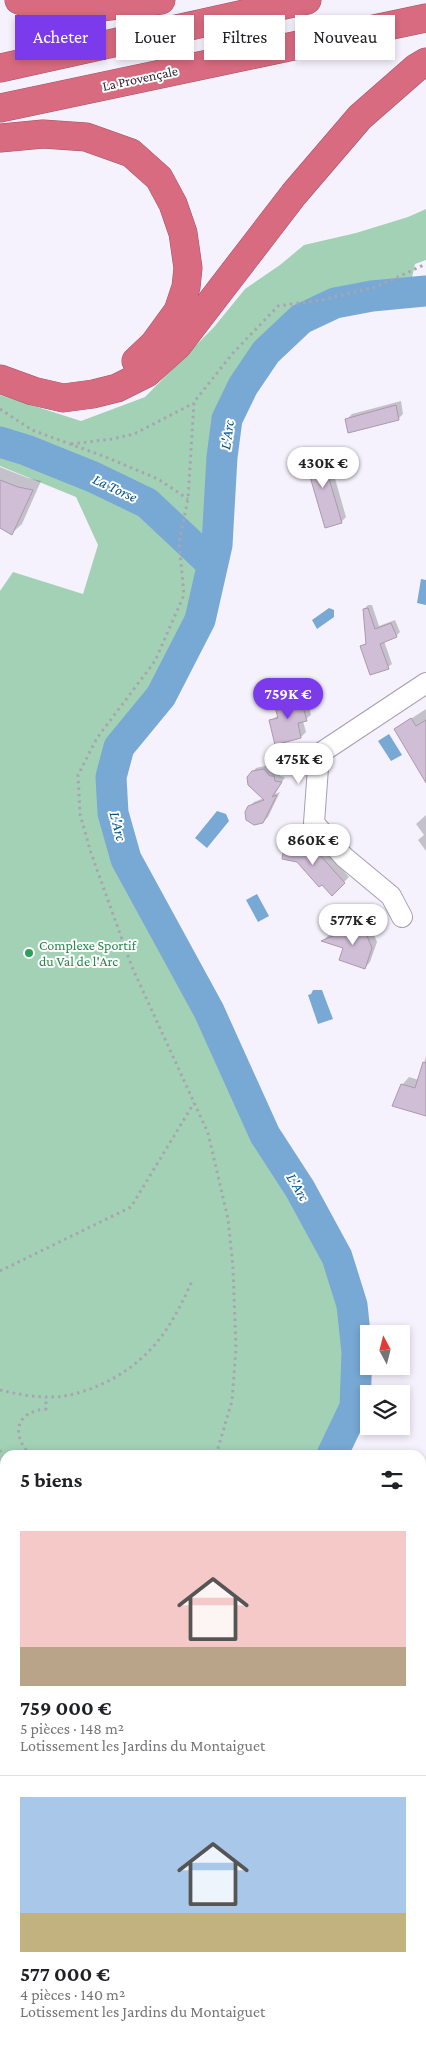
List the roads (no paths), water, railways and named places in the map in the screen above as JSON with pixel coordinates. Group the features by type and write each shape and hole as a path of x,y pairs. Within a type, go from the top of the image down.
{"highway":[{"path":"19,0 27,3 84,9 160,0"},
{"path":"0,68 307,0"},
{"name":"La Provençale","path":"0,108 426,18"},
{"path":"0,379 33,391 64,398 117,388 147,373 178,345 294,194 360,116 416,68 426,62"},
{"path":"0,138 43,134 86,137 131,153 159,178 173,204 183,233 188,268 186,287 178,311 154,344 140,359 112,376 78,382 48,381 18,374 0,363"}],"street":[{"path":"402,917 391,896 344,857 314,823 319,754 426,683"}],"water":[{"path":"421,579 426,580 426,605 417,603"},
{"path":"329,608 334,610 334,617 317,629 312,620"},
{"path":"389,734 402,755 391,761 378,741"},
{"path":"217,811 226,814 229,821 207,848 195,838"},
{"path":"257,894 269,916 258,922 246,900"},
{"path":"313,990 322,990 333,1019 318,1024 308,995"}],"waterway":[{"name":"L'Arc","path":"334,1450 355,1407 357,1352 352,1305 337,1257 300,1189 265,1135 209,1011 126,859 113,813 111,777 119,747 161,696 200,620 217,545 222,457 227,419 243,386 266,352 301,319 335,303 372,296 426,291"},
{"name":"La Torse","path":"0,442 26,450 93,477 147,503 212,564"}],"place":[{"name":"Complexe Sportif du Val de l'Arc","path":"29,953"}]}
